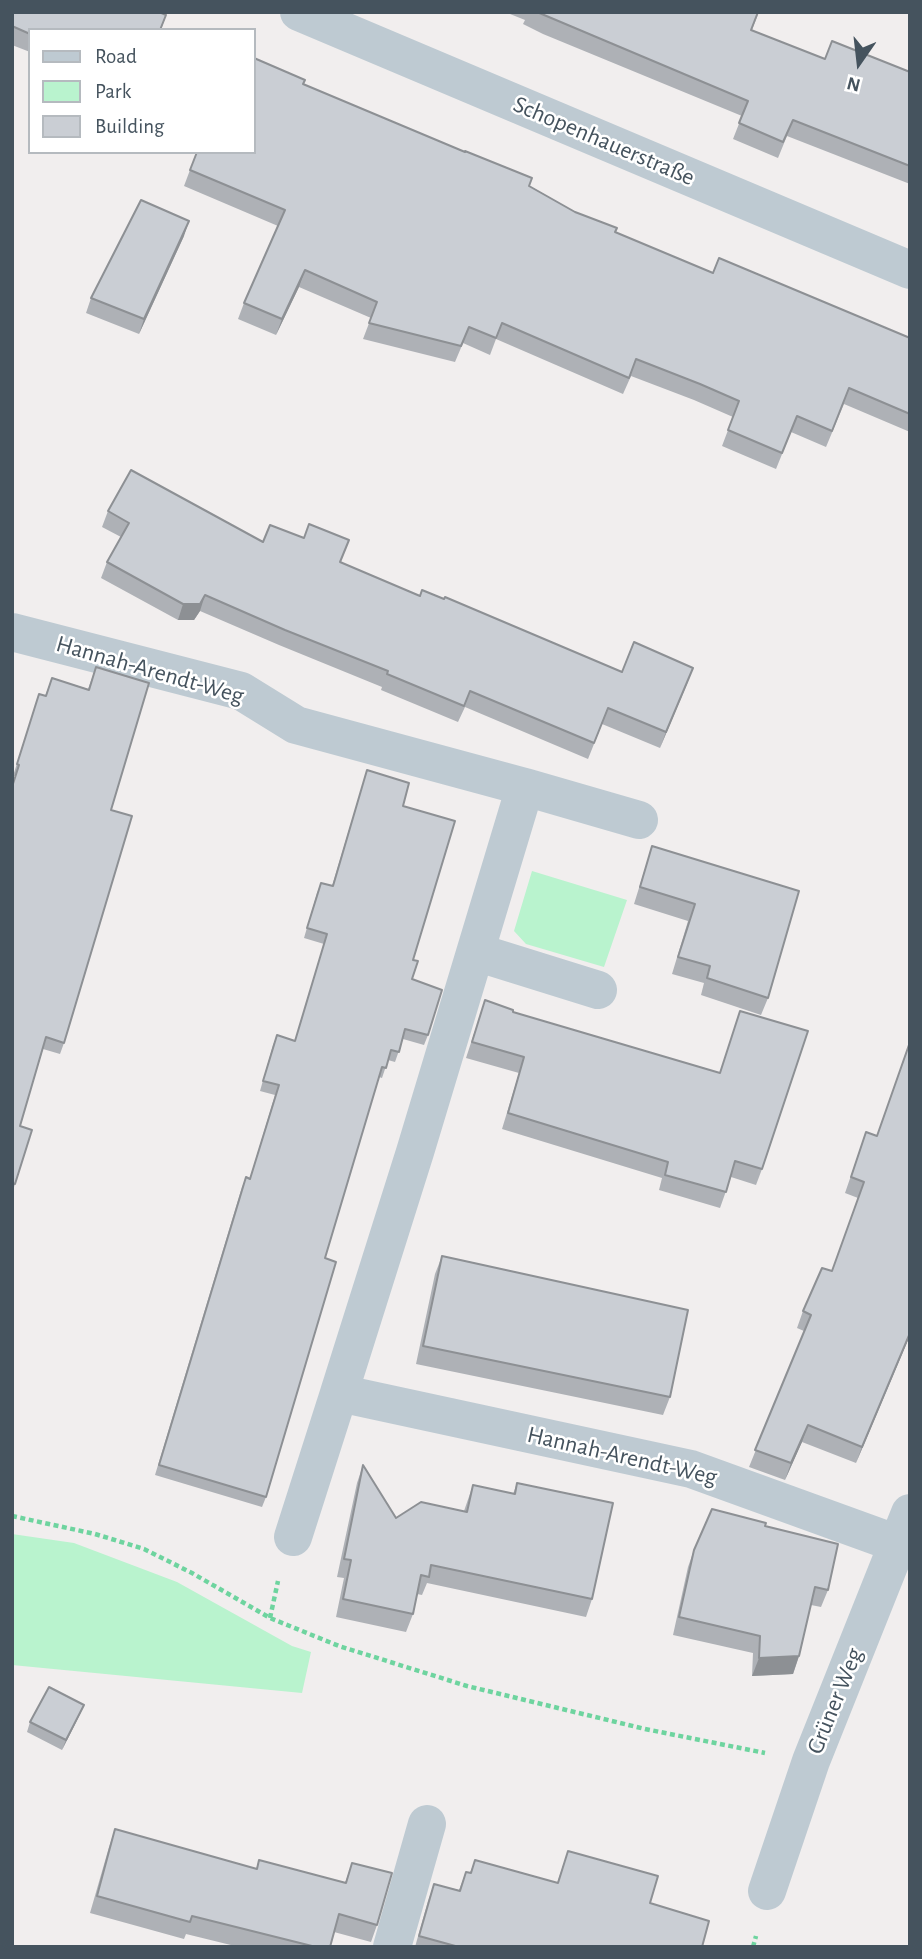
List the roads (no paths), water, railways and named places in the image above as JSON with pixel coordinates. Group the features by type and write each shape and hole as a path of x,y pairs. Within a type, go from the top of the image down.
{"street":[{"name":"Schopenhauerstraße","path":"299,12 910,270"},
{"name":"Hannah-Arendt-Weg","path":"12,632 241,691 296,725 639,820"},
{"path":"293,1537 419,1139 525,787"},
{"path":"476,952 597,990"},
{"name":"Hannah-Arendt-Weg","path":"338,1393 691,1469 904,1528"},
{"name":"Grüner Weg","path":"768,1891 811,1761 904,1528"},
{"path":"392,1947 427,1825"}]}
